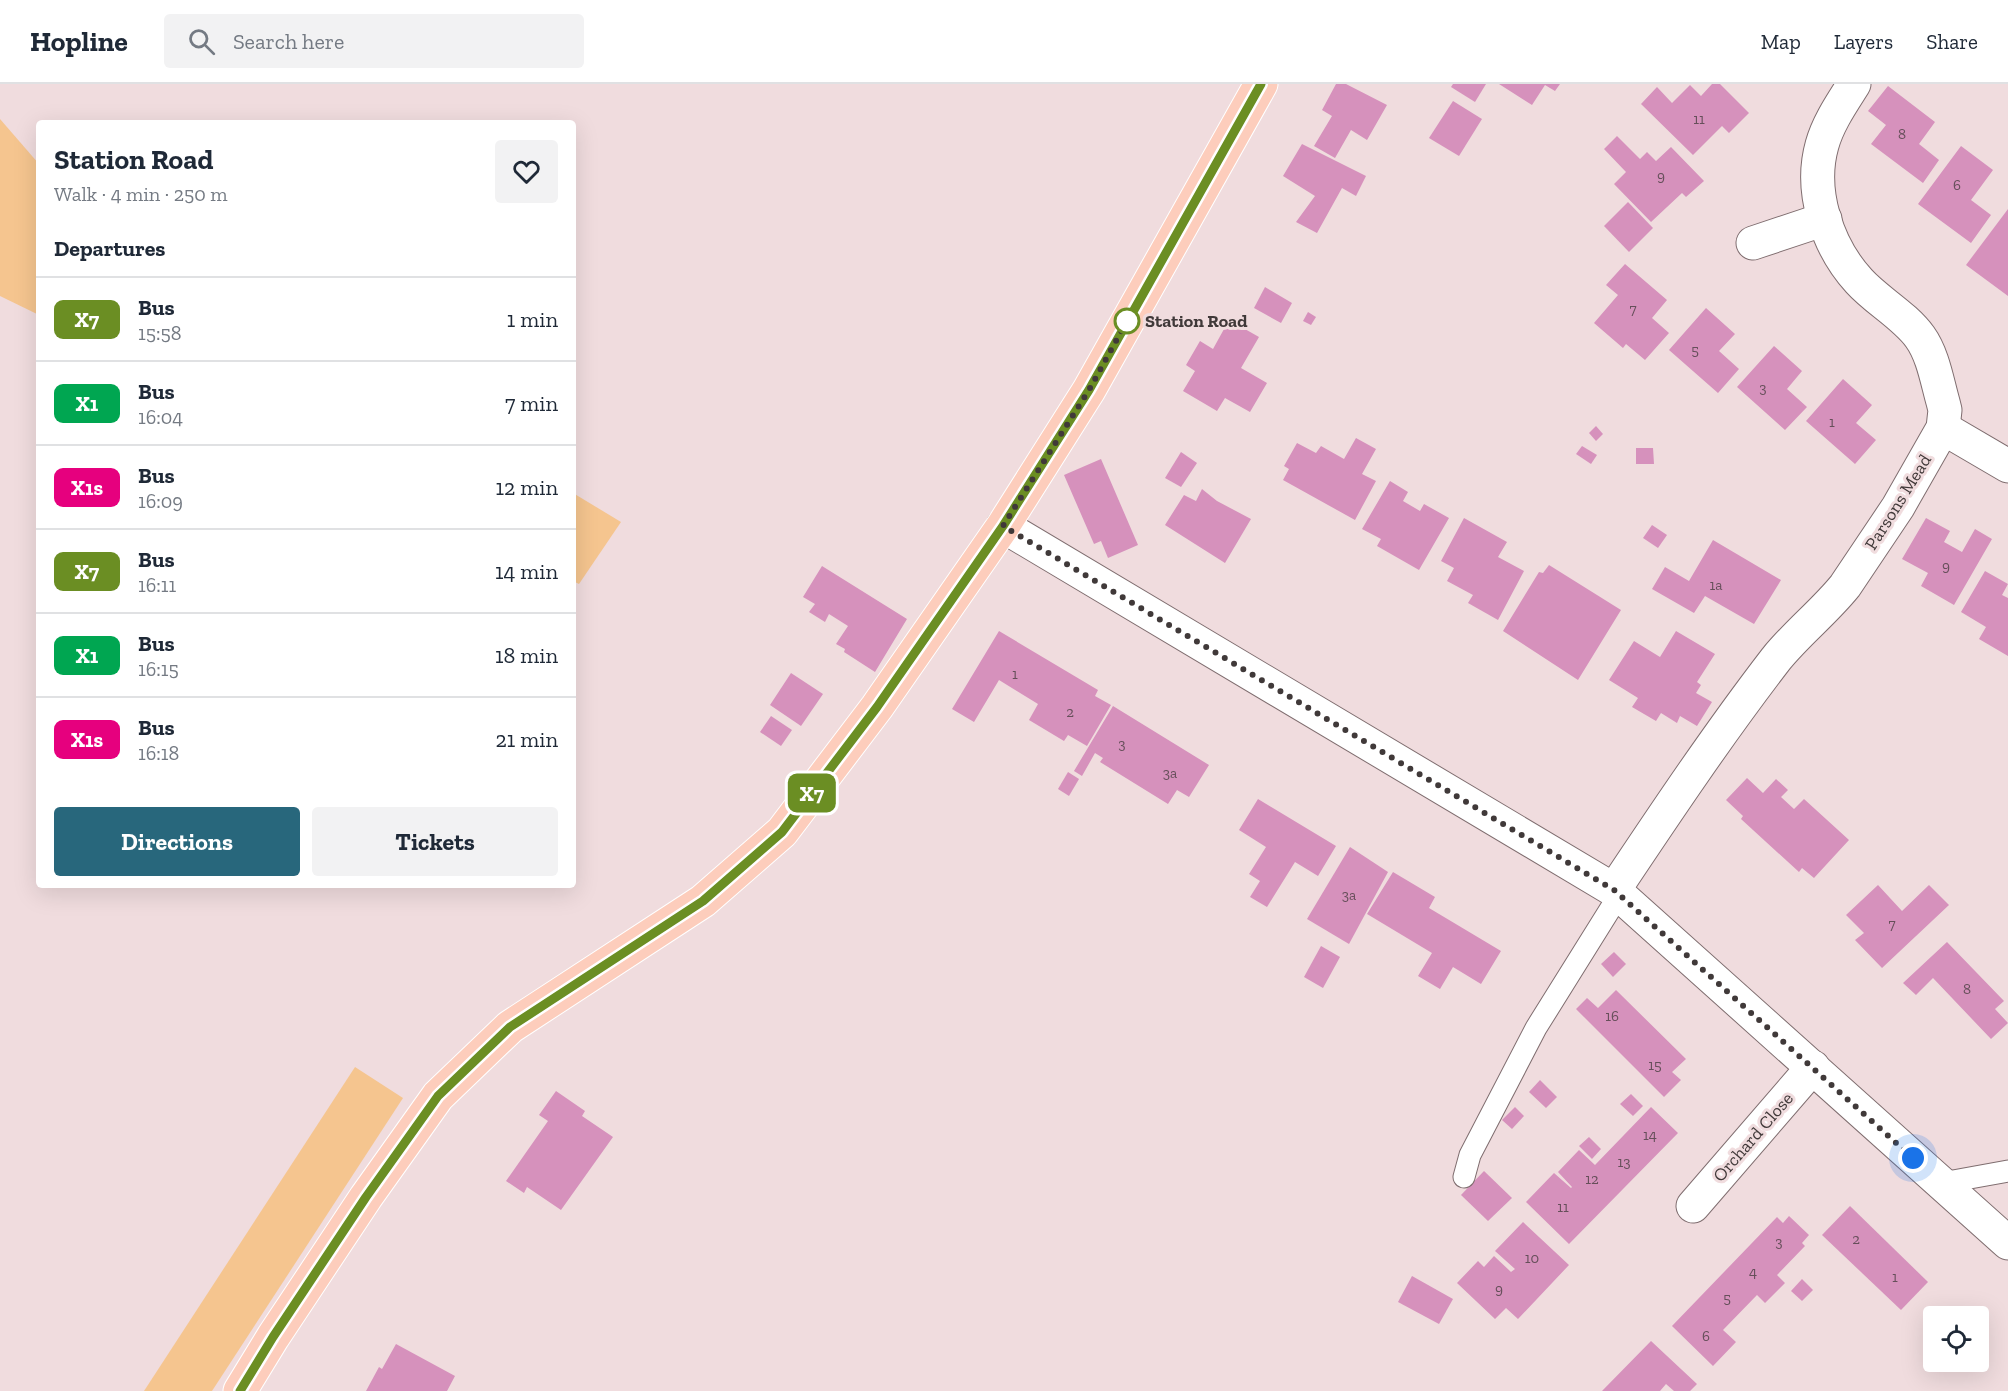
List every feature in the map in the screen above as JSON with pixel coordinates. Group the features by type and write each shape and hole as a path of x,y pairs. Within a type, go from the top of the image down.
{"main road":[{"path":"240,1391 366,1197 438,1096 510,1027 703,901 782,832 877,707 1003,526 1089,390 1261,84"}],"street":[{"path":"1854,84 1834,117 1820,154 1817,182 1832,240 1849,269 1861,283 1912,328 1924,344 1945,410 1943,428 2008,466"},
{"path":"1753,243 1825,219"},
{"name":"Parsons Mead","path":"1617,892 1675,799 1778,656 1845,585 1898,507 1943,428"},
{"path":"1003,526 1617,892 2008,1243"},
{"name":"Orchard Close","path":"1693,1210 1813,1067"}],"lane":[{"path":"1464,1176 1470,1155 1536,1028 1617,892"},
{"path":"1942,1183 2008,1171"}],"shaded area":[{"path":"0,119 36,161 36,314 0,296"},
{"path":"576,495 621,522 579,584 576,582"},
{"path":"355,1067 403,1098 212,1391 144,1391"}],"building":[{"path":"1336,84 1346,84 1387,105 1367,140 1351,130 1335,158 1314,146 1332,116 1322,110"},
{"path":"1453,84 1486,84 1475,102 1451,87"},
{"path":"1499,84 1560,84 1555,91 1545,85 1532,105"},
{"path":"1712,84 1720,84 1749,113 1729,133 1722,126 1693,155 1641,104 1657,87 1672,103 1690,85 1701,96"},
{"path":"1888,86 1935,122 1919,144 1939,160 1923,183 1871,144 1886,125 1868,111"},
{"path":"1453,101 1482,119 1459,156 1429,138"},
{"path":"1617,136 1640,159 1647,152 1656,161 1671,147 1704,181 1686,197 1682,193 1651,222 1614,184 1626,172 1604,149"},
{"path":"1302,144 1366,176 1356,196 1342,188 1317,233 1296,222 1315,196 1283,176"},
{"path":"1961,146 1993,170 1971,200 1991,215 1971,243 1918,204"},
{"path":"1628,202 1653,228 1629,252 1604,226"},
{"path":"2008,209 2008,296 1966,265"},
{"path":"1625,264 1667,300 1652,318 1669,333 1645,360 1626,344 1623,348 1594,323 1618,295 1606,285"},
{"path":"1265,287 1292,303 1281,323 1254,308"},
{"path":"1706,308 1735,334 1719,351 1739,369 1718,393 1669,350"},
{"path":"1308,312 1316,317 1311,325 1303,321"},
{"path":"1229,320 1259,337 1241,368 1267,383 1250,412 1225,398 1217,411 1183,391 1195,371 1186,365 1200,341 1213,349"},
{"path":"1774,346 1802,371 1787,389 1807,407 1785,430 1737,387"},
{"path":"1843,379 1872,405 1856,423 1876,440 1855,464 1806,421"},
{"path":"1596,426 1603,434 1596,441 1589,433"},
{"path":"1356,438 1376,449 1362,474 1376,481 1355,520 1283,480 1289,469 1284,466 1297,443 1316,453 1321,446 1344,459"},
{"path":"1582,446 1597,455 1591,464 1576,454"},
{"path":"1636,448 1653,448 1654,464 1636,464"},
{"path":"1181,452 1197,463 1181,487 1165,478"},
{"path":"1101,459 1138,545 1108,558 1101,541 1094,544 1064,475"},
{"path":"1390,481 1408,492 1403,501 1420,511 1424,504 1449,518 1419,570 1377,546 1381,539 1362,529"},
{"path":"1202,489 1217,501 1251,519 1225,563 1165,525 1184,495 1196,501"},
{"path":"1464,518 1507,542 1498,557 1524,571 1498,620 1468,603 1473,595 1447,581 1454,568 1441,561"},
{"path":"1926,518 1950,531 1944,542 1962,552 1975,529 1992,539 1954,605 1921,586 1928,573 1902,559"},
{"path":"1652,525 1667,535 1658,548 1643,538"},
{"path":"1713,540 1781,580 1754,624 1705,596 1694,613 1652,589 1665,567 1689,581"},
{"path":"1549,565 1621,610 1578,680 1503,631 1539,572 1543,573"},
{"path":"822,566 907,619 875,672 844,652 845,649 836,644 848,626 829,614 825,622 809,612 815,604 803,597"},
{"path":"1985,571 2008,584 2002,595 2008,598 2008,656 1979,639 1986,627 1961,612"},
{"path":"999,631 1098,690 1095,696 1111,705 1087,746 1068,735 1064,741 1029,720 1038,704 999,680 974,722 952,709"},
{"path":"1676,631 1715,654 1697,682 1701,685 1696,693 1712,702 1697,726 1680,716 1677,723 1661,713 1656,721 1632,707 1638,698 1609,680 1634,641 1660,657"},
{"path":"791,673 823,694 801,726 770,705"},
{"path":"1113,706 1209,765 1189,797 1177,790 1168,804 1100,762 1103,758 1095,753 1082,776 1074,771"},
{"path":"771,716 792,730 781,746 760,732"},
{"path":"1068,772 1079,779 1069,796 1058,789"},
{"path":"1747,778 1763,793 1776,779 1788,790 1781,797 1794,809 1804,799 1849,840 1814,878 1802,868 1799,872 1741,819 1743,816 1726,800"},
{"path":"1258,799 1336,846 1318,876 1295,862 1267,907 1250,897 1260,881 1249,874 1266,847 1239,830"},
{"path":"1350,847 1388,872 1349,944 1307,919"},
{"path":"1393,872 1435,897 1429,908 1501,951 1481,984 1453,967 1440,989 1418,976 1432,953 1367,914"},
{"path":"1878,885 1902,911 1929,885 1949,905 1882,968 1855,940 1864,933 1846,915"},
{"path":"1947,942 2004,1001 1995,1009 2008,1023 1991,1039 1933,978 1916,995 1903,983"},
{"path":"1321,946 1340,957 1323,988 1304,977"},
{"path":"1614,952 1626,964 1613,977 1601,964"},
{"path":"1616,990 1686,1059 1672,1072 1681,1080 1664,1097 1576,1009 1587,998 1598,1008"},
{"path":"1540,1080 1557,1097 1546,1108 1529,1092"},
{"path":"556,1091 585,1111 582,1116 613,1137 561,1210 527,1187 524,1193 506,1181 548,1121 539,1115"},
{"path":"1631,1094 1643,1106 1633,1116 1620,1104"},
{"path":"1515,1107 1524,1116 1512,1129 1502,1120"},
{"path":"1651,1107 1678,1133 1569,1244 1526,1202 1554,1173 1571,1188 1558,1172 1579,1150 1595,1165"},
{"path":"1589,1137 1601,1149 1592,1159 1579,1146"},
{"path":"1484,1171 1512,1198 1488,1221 1461,1195"},
{"path":"1850,1206 1928,1282 1901,1310 1822,1235"},
{"path":"1789,1216 1809,1235 1802,1243 1805,1246 1777,1275 1785,1283 1765,1303 1757,1295 1723,1330 1736,1342 1713,1366 1672,1326 1777,1217 1783,1223"},
{"path":"1523,1222 1569,1265 1518,1319 1506,1308 1495,1319 1457,1283 1478,1261 1484,1267 1494,1256 1511,1272 1515,1269 1495,1251"},
{"path":"1412,1276 1453,1299 1439,1324 1398,1302"},
{"path":"1802,1279 1813,1290 1802,1301 1791,1291"},
{"path":"1651,1341 1697,1384 1690,1391 1674,1391 1666,1384 1660,1391 1602,1391"},
{"path":"396,1344 455,1376 447,1391 366,1391 379,1367 382,1369"}],"bus line":[{"name":"X7","path":"240,1391 366,1197 438,1096 510,1027 703,901 782,832 877,707 1003,526 1089,390 1261,84"}],"place":[{"name":"Station Road","path":"1127,321"}],"route":[{"path":"1127,321 1132,312 1089,390 1003,526 1614,890 1913,1158"}]}
